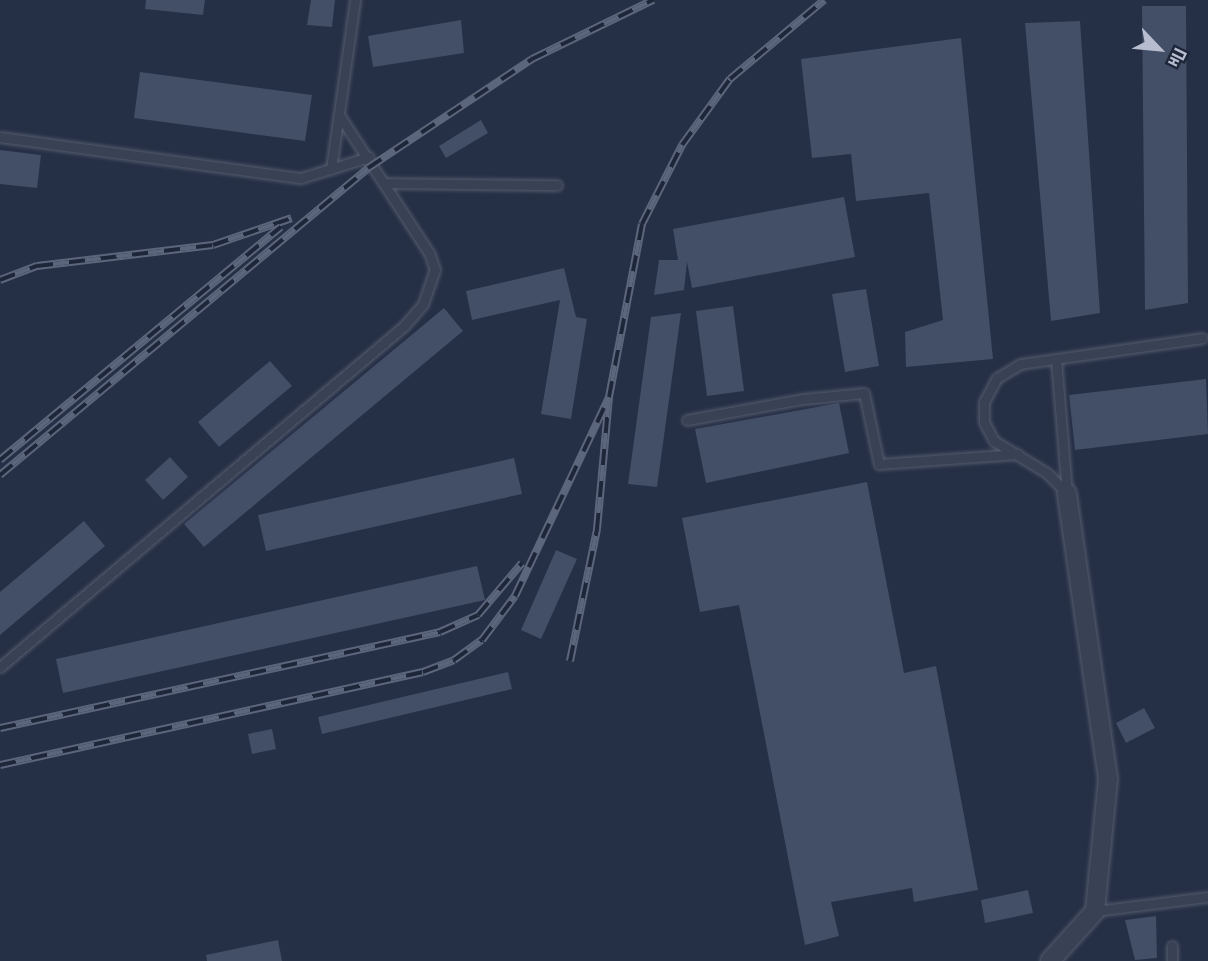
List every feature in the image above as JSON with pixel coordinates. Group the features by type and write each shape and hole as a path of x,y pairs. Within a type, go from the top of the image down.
{"street":[{"path":"1050,961 1095,911 1108,779 1067,494"}],"lane":[{"path":"331,169 355,0"},
{"path":"0,667 404,326 423,303 435,270 387,183 339,115"},
{"path":"0,137 301,178 369,157"},
{"path":"387,183 556,185"},
{"path":"1067,494 1047,473 994,441 984,422 984,402 997,378 1020,365 1202,338"},
{"path":"1056,359 1067,494"},
{"path":"687,420 803,399 864,393 879,464 1018,454"},
{"path":"1095,911 1208,897"},
{"path":"1172,946 1172,961"}],"building":[{"path":"146,0 205,0 203,15 145,9"},
{"path":"311,0 335,0 332,27 307,25"},
{"path":"1142,6 1186,6 1188,303 1145,310"},
{"path":"461,20 464,53 373,67 368,36"},
{"path":"1080,21 1100,313 1051,321 1025,23"},
{"path":"961,38 993,359 906,367 905,332 943,320 929,193 856,201 851,154 812,158 801,59"},
{"path":"140,72 312,95 305,141 134,118"},
{"path":"481,120 488,133 446,158 439,146"},
{"path":"0,150 41,155 37,188 0,184"},
{"path":"844,197 855,257 692,288 687,262 684,290 654,295 659,260 678,260 673,229"},
{"path":"564,268 576,317 587,319 571,419 541,414 560,300 472,320 466,291"},
{"path":"866,289 879,366 845,372 832,294"},
{"path":"733,306 744,391 707,396 696,311"},
{"path":"444,308 463,331 204,547 184,524"},
{"path":"681,313 657,487 628,484 651,317"},
{"path":"270,361 292,386 219,447 198,422"},
{"path":"1206,379 1208,434 1075,450 1069,395"},
{"path":"839,403 849,453 706,483 695,429"},
{"path":"170,457 188,477 163,500 145,480"},
{"path":"514,458 522,494 266,551 258,515"},
{"path":"867,482 904,673 936,666 978,890 914,902 912,888 831,902 839,936 805,945 739,605 700,612 682,518"},
{"path":"84,521 105,546 0,635 0,592"},
{"path":"556,550 577,559 541,639 521,630"},
{"path":"477,566 485,600 63,693 56,659"},
{"path":"508,672 512,689 322,734 318,717"},
{"path":"1144,708 1155,728 1126,743 1116,723"},
{"path":"272,729 276,749 252,754 248,734"},
{"path":"1028,890 1033,913 985,923 981,900"},
{"path":"1156,916 1157,958 1135,960 1125,920"},
{"path":"278,940 282,961 207,961 206,955"}],"railway":[{"path":"0,475 368,168 532,59 653,0"},
{"path":"570,661 597,529 609,397 642,224 682,145 730,79 824,0"},
{"path":"0,280 37,266 213,245 292,218"},
{"path":"0,460 281,227"},
{"path":"0,765 423,672 454,660 482,640 515,596 609,397"},
{"path":"0,728 440,632 478,615 522,563"}]}
